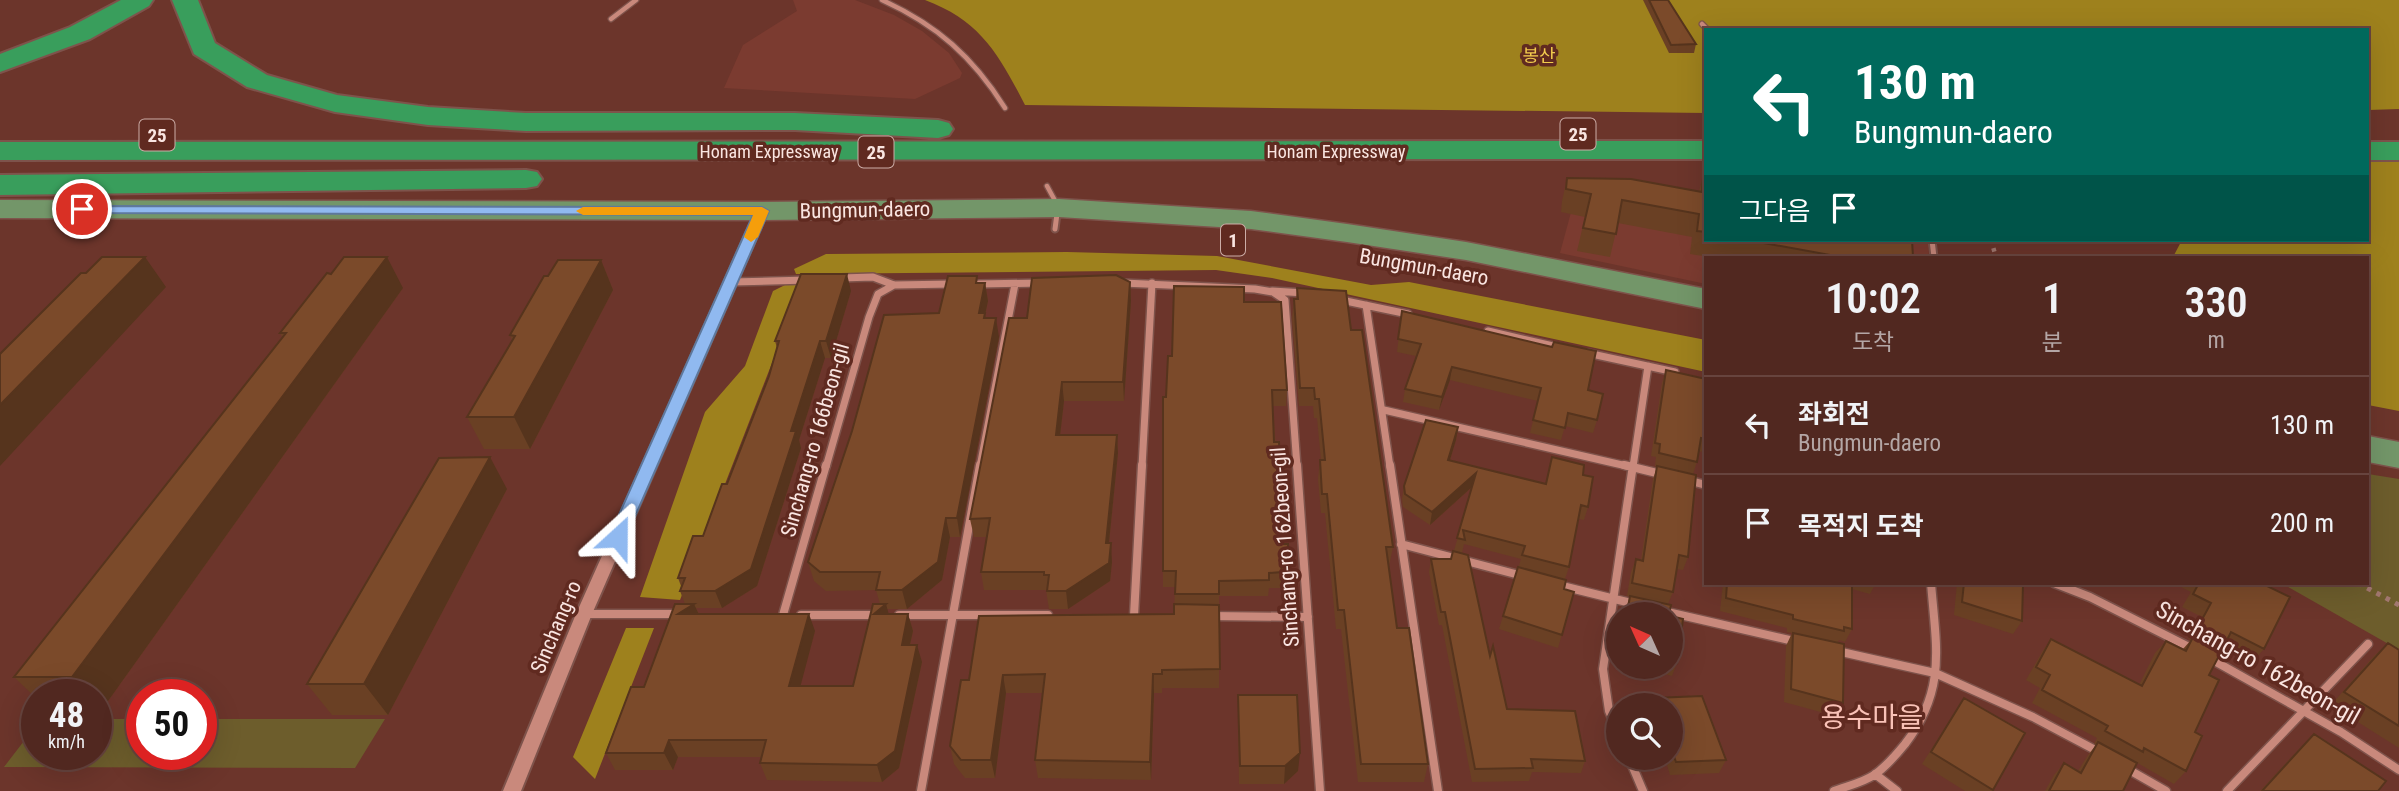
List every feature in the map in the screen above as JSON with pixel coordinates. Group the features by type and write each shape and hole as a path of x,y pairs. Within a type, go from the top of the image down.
{"highway":[{"path":"0,64 80,33 140,0"},
{"path":"185,0 190,26 203,45 222,62 297,97 353,109 454,118 849,121 982,133"},
{"name":"Honam Expressway","path":"0,134 562,136 1704,133"},
{"path":"2369,134 2399,134"},
{"name":"Honam Expressway","path":"0,151 1704,150"},
{"path":"2369,151 2399,151"},
{"path":"0,185 370,183 1085,164 1226,152"}],"main road":[{"name":"Bungmun-daero","path":"1053,207 1223,239 1325,250 1704,319"},
{"name":"Bungmun-daero","path":"0,230 344,229 757,222 1053,207 1251,220 1347,233 1466,251 1704,299"},
{"name":"Bungmun-daero","path":"0,209 757,222"},
{"name":"Sinchang-ro","path":"512,791 584,614 757,222"},
{"path":"2369,426 2399,432"},
{"path":"2369,449 2399,455"}],"street":[{"path":"834,279 873,277 894,285 961,284"},
{"path":"731,282 821,279"},
{"path":"1111,283 1152,282 1315,295"},
{"path":"1134,616 1152,282"},
{"path":"975,284 1056,283"},
{"path":"921,791 951,615 1016,284"},
{"name":"Sinchang-ro 166beon-gil","path":"783,615 869,317 878,294 894,285"},
{"name":"Sinchang-ro 162beon-gil","path":"1265,290 1285,300 1320,791"},
{"path":"1328,298 1416,316"},
{"path":"1366,305 1384,410 1438,791"},
{"path":"1484,331 1566,348"},
{"path":"1580,351 1683,374"},
{"path":"1606,693 1603,669 1648,366"},
{"path":"1384,410 1670,476"},
{"path":"1682,479 1704,484"},
{"path":"1401,544 1534,579"},
{"path":"1547,582 1625,602"},
{"path":"1834,791 1875,774 1915,727 1932,698 1934,673 1931,585"},
{"name":"Sinchang-ro 162beon-gil","path":"2058,585 2141,622 2304,711 2399,770"},
{"path":"584,614 689,614"},
{"path":"770,615 1055,615"},
{"path":"1121,616 1147,616"},
{"path":"1201,616 1308,617"},
{"path":"1684,616 1814,646"},
{"path":"2227,791 2368,644"},
{"path":"1828,649 1934,673 2033,718 2166,791"},
{"path":"1634,770 1643,791"},
{"path":"1875,774 1897,791"}],"lane":[{"path":"611,19 636,0"},
{"path":"883,0 930,22 948,35 980,67 1005,108"},
{"path":"1702,24 1706,28"}],"path":[{"path":"2362,585 2399,605"}],"shaded area":[{"path":"793,0 855,0 894,15 922,31 949,53 962,73 960,78 915,99 724,88 743,45 797,11"},
{"path":"1576,194 1704,239 1704,242 1928,242 1929,256 1704,256 1704,284 1560,253"},
{"path":"2369,474 2399,479 2399,650 2285,585 2369,585"},
{"path":"112,719 126,719 126,767 112,767"},
{"path":"217,719 385,719 355,768 217,768"},
{"path":"21,745 21,767 4,767"}],"green space":[{"name":"봉산","path":"925,0 2399,0 2399,109 2369,110 2369,28 1704,28 1704,113 1025,105 997,55 974,29 944,8"},
{"path":"2369,162 2399,162 2399,411 2369,405 2369,256 2174,256 2181,242 2369,242"},
{"path":"1067,252 1217,256 1371,285 1409,282 1704,340 1704,372 1272,278 1216,270 796,274 794,269 826,254"},
{"path":"803,283 680,600 640,597 705,412 745,366 773,291 787,284"},
{"path":"626,628 654,628 595,779 573,757"}],"building":[{"path":"1649,0 1668,0 1696,44 1671,45"},
{"path":"1567,178 1631,179 1702,192 1704,178 1704,232 1697,231 1699,214 1622,200 1616,234 1583,228 1591,194 1566,189"},
{"path":"1758,242 1912,242 1913,256 1835,256"},
{"path":"102,257 145,257 0,405 0,354 81,273 86,273"},
{"path":"344,257 387,257 72,677 14,677 286,333 280,333 327,273 331,274"},
{"path":"558,260 601,260 514,417 467,417 515,336 510,335 544,276 548,276"},
{"path":"801,274 847,274 826,341 820,341 791,431 796,431 751,569 715,591 680,591 685,578 678,578 693,536 703,536 722,484 727,484 769,376 779,341 775,341"},
{"path":"1116,275 1130,282 1123,382 1062,382 1056,435 1117,435 1106,543 1111,543 1109,563 1066,591 1047,591 1049,575 1044,575 1044,572 981,572 990,518 970,519 1009,318 1027,318 1032,278"},
{"path":"948,276 977,276 976,283 985,283 979,313 985,313 984,318 996,318 957,518 946,518 938,562 902,590 876,590 880,572 820,572 808,562 852,431 884,315 939,313"},
{"path":"1174,286 1244,287 1244,302 1281,302 1287,390 1272,390 1274,442 1279,442 1283,544 1288,544 1289,566 1281,566 1282,572 1269,573 1269,580 1219,581 1219,594 1175,594 1176,571 1163,571 1163,397 1166,397 1168,356 1172,356"},
{"path":"1297,288 1346,291 1351,330 1362,330 1393,547 1386,547 1397,628 1409,628 1428,764 1361,764 1344,610 1338,610 1327,494 1322,494 1320,460 1325,460 1319,399 1315,399 1314,388 1300,388 1294,299 1298,299"},
{"path":"1402,311 1552,347 1554,342 1596,351 1588,390 1603,394 1597,420 1568,413 1565,428 1533,420 1541,388 1452,367 1442,397 1405,389 1421,344 1398,339"},
{"path":"1666,370 1704,379 1704,439 1701,438 1697,462 1659,453 1660,444 1655,443"},
{"path":"1426,420 1458,427 1448,460 1546,484 1552,457 1584,465 1583,475 1593,477 1588,507 1581,505 1569,567 1522,555 1525,546 1463,530 1465,540 1457,538 1476,473 1432,512 1405,494 1404,486"},
{"path":"490,457 364,684 307,684 439,458"},
{"path":"1657,466 1696,475 1688,557 1679,555 1673,592 1632,583 1636,559 1643,561"},
{"path":"1453,551 1468,555 1490,656 1493,646 1507,709 1575,711 1585,761 1531,759 1533,768 1475,769 1445,612 1441,612 1431,559 1451,559"},
{"path":"1518,567 1566,580 1564,589 1574,592 1562,635 1503,616"},
{"path":"1727,585 1852,585 1852,629 1844,627 1844,631 1793,619 1793,615 1726,598"},
{"path":"1964,585 2023,585 2022,621 1962,602"},
{"path":"2198,585 2265,585 2290,597 2264,649 2231,632 2227,640 2199,625 2211,603 2193,594"},
{"path":"1630,596 1657,602 1629,602"},
{"path":"675,604 694,604 678,614 809,614 789,686 853,686 873,604 886,604 874,614 908,614 902,645 917,645 895,751 877,765 760,763 766,740 669,740 664,753 606,753 631,687 644,687"},
{"path":"1174,604 1219,605 1220,669 1162,670 1162,674 1153,674 1150,762 1035,760 1045,674 1003,675 991,760 961,760 950,746 961,680 969,680 979,616 1174,614"},
{"path":"1793,633 1844,644 1843,703 1791,689"},
{"path":"2193,637 2221,652 2209,675 2219,680 2195,732 2202,736 2186,771 2105,731 2108,726 2042,690 2050,675 2036,667 2051,639 2142,686 2166,641 2186,651"},
{"path":"2388,643 2399,650 2399,726 2344,692"},
{"path":"1238,695 1297,695 1300,753 1285,766 1240,766"},
{"path":"1702,696 1726,760 1683,762 1683,697"},
{"path":"1964,698 2025,733 1993,790 1931,752"},
{"path":"2314,734 2386,781 2378,791 2262,791"},
{"path":"2098,742 2137,763 2123,791 2049,791 2064,763 2081,773"}],"slow traffic":[{"path":"583,211 762,211 751,237"}],"district":[{"name":"용수마을","path":"1872,717"}],"route":[{"path":"82,209 762,211 618,537"}]}
